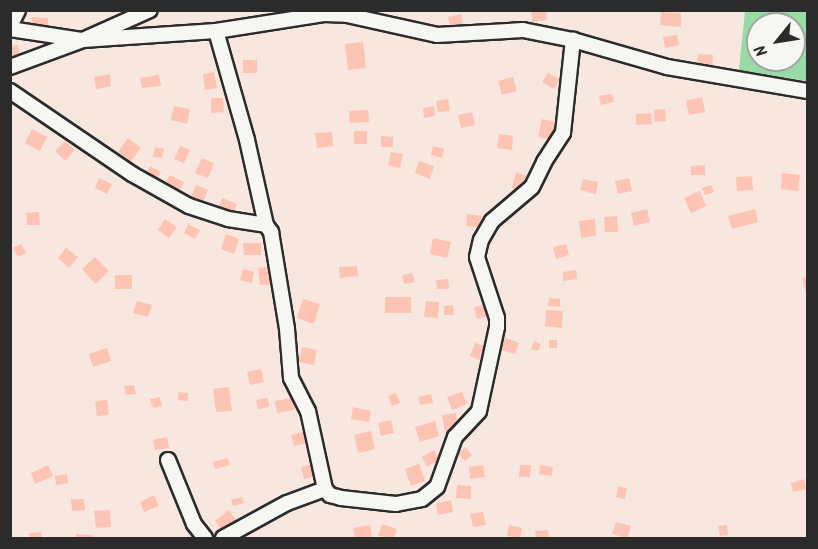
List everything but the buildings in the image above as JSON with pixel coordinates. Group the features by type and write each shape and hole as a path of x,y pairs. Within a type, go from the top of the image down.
{"street":[{"path":"18,10 10,27 83,40 216,32 324,14 380,20 436,35 524,30 573,40 667,67 807,91"},
{"path":"10,67 83,40 150,10"},
{"path":"216,32 247,140 266,225 272,232 287,329 291,378 308,411 325,489 330,495 341,498 396,504 422,499 437,487 455,437 479,411 497,327 497,318 477,257 481,240 492,221 532,187 544,162 563,133 573,40"},
{"path":"10,92 132,174 189,206 228,219 266,225"},
{"path":"168,460 194,524 205,538"},
{"path":"223,538 287,503 325,489"}],"green space":[{"path":"745,11 807,11 807,81 751,72 806,72 806,12 746,12 746,71 739,70"}]}
